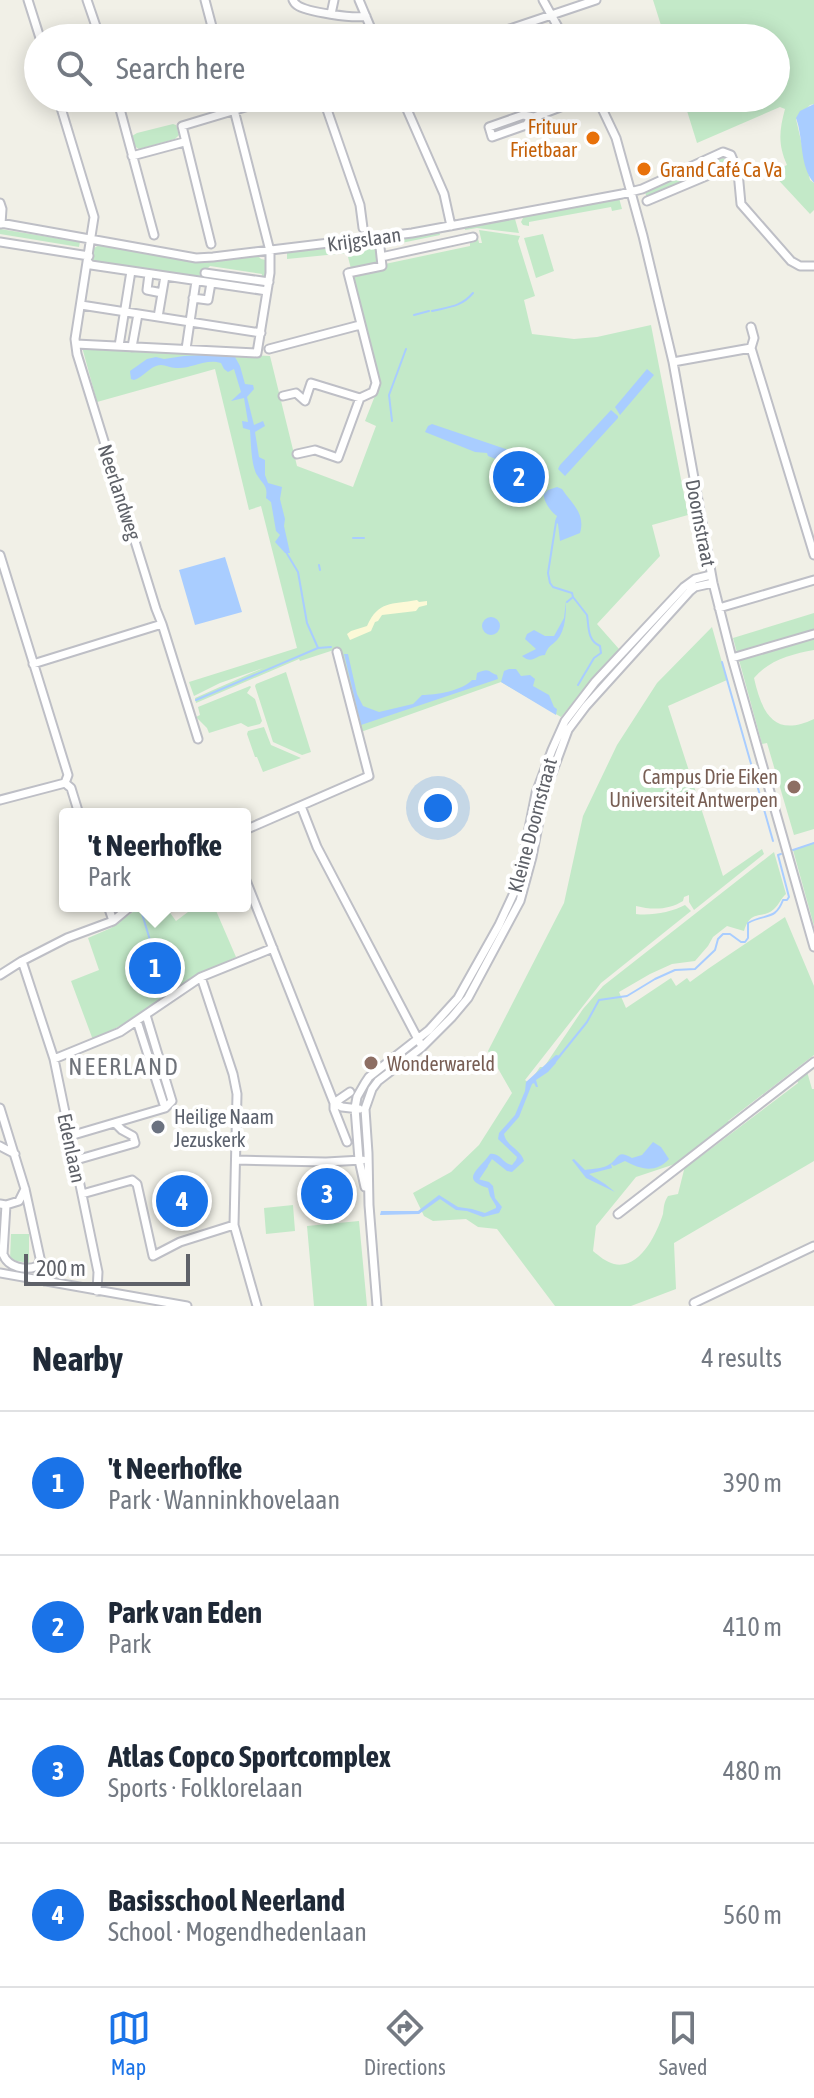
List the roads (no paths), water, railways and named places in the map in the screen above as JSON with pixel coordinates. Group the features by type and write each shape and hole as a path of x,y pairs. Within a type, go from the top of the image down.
{"street":[{"path":"28,0 36,24"},
{"path":"87,0 95,24"},
{"path":"205,0 211,24"},
{"path":"293,0 302,8 360,18 366,16"},
{"path":"331,14 334,0"},
{"path":"359,0 369,24"},
{"path":"543,0 556,24"},
{"path":"524,24 596,0"},
{"name":"Neerlandweg","path":"62,112 94,213 76,344 86,385 198,739"},
{"path":"121,112 154,235"},
{"path":"211,244 181,129 185,124 230,112"},
{"path":"76,344 257,353 269,282 270,251 234,112"},
{"path":"329,112 360,205 363,228"},
{"path":"408,112 444,194 451,226"},
{"path":"534,117 523,115 489,127 492,137 526,125 534,117 547,112"},
{"name":"Doornstraat","path":"604,112 616,138 631,192 673,362 719,608 814,947"},
{"path":"132,156 184,142"},
{"name":"Krijgslaan","path":"0,225 204,258 379,238 631,192 723,152 731,155 735,164"},
{"path":"647,201 735,164 741,204 791,261 800,266 814,266"},
{"path":"0,203 0,225"},
{"path":"381,257 473,237"},
{"path":"283,396 296,393 305,401 311,383 360,398 373,392 376,383 348,273 382,266 379,238"},
{"path":"0,242 89,259 91,265 267,291"},
{"path":"119,346 131,271"},
{"path":"205,273 269,282"},
{"path":"149,274 147,290 162,293"},
{"path":"158,317 165,276"},
{"path":"186,349 196,281"},
{"path":"193,298 208,300 211,283"},
{"path":"81,305 261,333"},
{"path":"132,347 138,314"},
{"path":"269,349 360,325"},
{"path":"751,327 754,338 751,348 814,555"},
{"path":"673,362 751,348"},
{"path":"297,454 315,450 338,458 360,398"},
{"path":"0,555 68,775 65,783"},
{"name":"Kleine Doornstraat","path":"365,1109 378,1081 420,1044 458,998 510,903 518,884 536,793 565,721 595,682 684,587 695,579 712,579"},
{"path":"719,608 814,580"},
{"path":"33,664 162,624"},
{"path":"732,658 814,634"},
{"path":"251,827 369,776 337,652"},
{"path":"0,800 65,783"},
{"path":"65,783 71,788 77,808"},
{"path":"301,806 317,847 420,1044"},
{"path":"251,893 347,1142"},
{"path":"110,912 113,921"},
{"path":"0,975 67,938 113,921 124,912"},
{"path":"54,1059 120,1032 201,977 273,948"},
{"name":"Edenlaan","path":"22,961 54,1059 98,1272 97,1291"},
{"path":"201,977 238,1098 234,1225 257,1306"},
{"path":"70,1136 165,1108 172,1101 146,1015"},
{"path":"137,1021 165,1108"},
{"name":"Kleine Doornstraat","path":"355,1108 357,1097 369,1077 420,1044"},
{"path":"618,1214 814,1062"},
{"path":"334,1103 350,1092"},
{"path":"334,1103 342,1107 365,1109 364,1160"},
{"path":"355,1108 364,1160 377,1306"},
{"path":"1,1114 25,1189 45,1281"},
{"path":"76,1160 135,1143 133,1136 115,1123"},
{"path":"0,1146 15,1154"},
{"path":"236,1160 364,1160"},
{"path":"82,1194 132,1180 137,1184 153,1256 180,1242 234,1225"},
{"path":"25,1189 19,1201 3,1204 4,1259 12,1265 31,1269 38,1266 41,1257"},
{"path":"694,1303 814,1246"},
{"path":"0,1273 187,1306"}],"water":[{"path":"814,104 814,183 806,168 796,118 800,111"},
{"path":"224,354 235,357 245,384 253,385 254,389 247,397 254,425 263,421 265,426 255,432 259,457 265,460 268,483 282,487 280,499 290,553 285,553 275,542 280,535 276,531 271,502 266,498 266,488 255,471 250,430 243,428 242,421 248,422 244,398 231,401 241,392 234,369 228,372 221,363 215,362 182,368 159,365 137,379 131,379 130,371 147,359"},
{"path":"647,369 654,375 620,415 615,407"},
{"path":"611,410 618,418 565,476 558,469 560,465"},
{"path":"432,424 541,461 545,468 531,471 516,468 487,453 475,452 425,432"},
{"path":"557,487 573,504 581,520 580,533 560,541 555,521 557,516 544,497 548,490"},
{"path":"225,557 242,612 195,625 179,570"},
{"path":"566,601 565,621 557,640 545,655 526,659 522,656 536,649 525,639 527,634 534,630 545,636 554,636 564,618"},
{"path":"491,617 500,626 491,635 482,626"},
{"path":"344,654 348,654 357,694 363,706 379,712 413,704 422,695 455,690 476,680 477,673 484,670 497,675 498,679 361,725"},
{"path":"516,669 521,676 530,675 535,679 533,686 549,695 557,709 556,715 501,682 504,671"},
{"path":"556,1055 561,1056 548,1072 536,1080 538,1087 532,1084 519,1117 504,1134 524,1161 512,1172 492,1159 478,1179 493,1186 495,1198 502,1207 499,1213 483,1217 456,1210 440,1199 419,1214 380,1215 381,1211 418,1211 439,1195 458,1207 485,1213 496,1208 488,1188 475,1181 474,1174 490,1154 512,1165 516,1160 517,1157 498,1139 499,1133 515,1115 526,1082"},
{"path":"653,1142 669,1159 658,1167 642,1168 625,1161 589,1174 615,1192 586,1178 572,1160 585,1170 602,1167 621,1154 632,1158 642,1155"}],"waterway":[{"path":"432,311 459,304 473,293"},
{"path":"414,315 429,311"},
{"path":"392,421 389,395 406,349"},
{"path":"556,522 548,573 553,587 572,593 573,597 567,602"},
{"path":"353,538 364,538"},
{"path":"286,552 298,572 307,623 318,648"},
{"path":"319,565 320,570"},
{"path":"573,597 587,615 591,637 600,646 601,653 594,658 578,685"},
{"path":"196,700 318,648 331,647"},
{"path":"722,662 773,841"},
{"path":"793,850 814,843"},
{"path":"554,1063 587,1022 599,1000 627,996 675,970 695,969 715,950 723,934 745,942 748,923 773,914 789,897 778,855 781,854"},
{"path":"142,912 162,980 158,983"},
{"path":"165,954 167,952 172,959"},
{"path":"477,1181 487,1166"}],"place":[{"name":"Frituur Frietbaar","path":"593,138"},
{"name":"Grand Café Ca Va","path":"644,169"},
{"name":"Park van Eden","path":"519,477"},
{"name":"Campus Drie Eiken Universiteit Antwerpen","path":"794,787"},
{"name":"'t Neerhofke","path":"155,968"},
{"name":"Wonderwareld","path":"371,1063"},
{"name":"Heilige Naam Jezuskerk","path":"158,1127"},
{"name":"Atlas Copco Sportcomplex","path":"327,1194"},
{"name":"Basisschool Neerland","path":"182,1201"}],"district":[{"name":"NEERLAND","path":"124,1066"}]}
